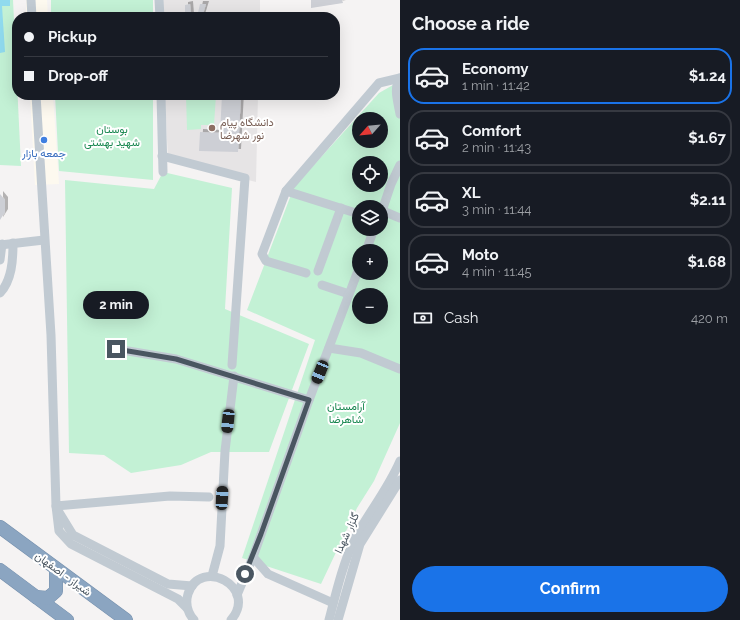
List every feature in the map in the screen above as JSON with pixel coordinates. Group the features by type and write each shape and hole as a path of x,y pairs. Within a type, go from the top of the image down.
{"highway":[{"name":"شیراز - اصفهان","path":"0,527 56,570 126,620"},
{"path":"0,570 62,618"},
{"path":"36,597 48,598 56,591 56,570"}],"street":[{"path":"31,0 32,12"},
{"path":"159,0 160,12"},
{"path":"400,78 397,82 396,98 400,114"},
{"path":"306,273 266,261 262,254 286,191 379,83 400,78"},
{"path":"36,100 51,334 56,506 59,531 71,544 178,599 187,608 194,620"},
{"path":"161,100 163,172"},
{"path":"162,156 245,178 232,365"},
{"path":"386,200 391,184 400,165"},
{"path":"286,191 352,212"},
{"path":"318,271 341,208"},
{"path":"388,215 400,218"},
{"path":"0,260 1,244 44,240"},
{"path":"0,293 6,287 11,272 13,243"},
{"path":"231,620 237,616 237,595 253,557 309,400 354,280"},
{"path":"322,285 349,294"},
{"path":"329,348 361,353 400,368"},
{"path":"116,349 176,359 309,400"},
{"path":"212,576 220,546 225,451 234,376"},
{"name":"گلزار شهدا","path":"329,620 333,603 354,540 369,513 393,477 400,462"},
{"name":"گلزار شهدا","path":"338,620 360,544 400,480"},
{"path":"56,506 170,496 209,497"},
{"path":"56,506 74,535 168,584 192,586"},
{"path":"253,557 268,574 333,603"},
{"path":"187,608 187,597 192,586 202,578 212,576 226,580 233,587 237,595"}],"shaded area":[{"path":"26,0 47,0 48,12 26,12"},
{"path":"162,0 260,0 260,12 162,12"},
{"name":"جمعه بازار","path":"30,100 53,100 59,184 35,185"},
{"name":"دانشگاه پیام نور شهرضا","path":"165,100 258,100 256,182 168,160"}],"green space":[{"path":"0,0 13,0 12,100 18,100 21,166 0,165"},
{"path":"51,0 153,0 153,12 51,12"},
{"name":"آرامستان شاهرضا","path":"400,81 400,423 374,481 357,508 321,584 242,558 315,340 247,310 294,187 352,123 352,148 388,148 388,112 362,112 379,93"},
{"name":"بوستان شهید بهشتی","path":"55,100 153,100 153,180 59,171"},
{"path":"186,100 216,100 214,125 201,125 201,129 187,130"},
{"path":"163,172 232,188 225,309 309,344 269,452 211,452 181,465 131,473 104,455 69,453 65,180 154,189"}],"water":[{"path":"0,0 10,0 10,6 2,6 5,52 0,53"}],"building":[{"path":"311,0 342,0 343,3 311,8"},
{"path":"190,4 191,12 185,12 185,5"},
{"path":"200,4 206,4 204,12 198,12"},
{"path":"222,100 241,100 238,152 199,151 200,132 220,133"},
{"path":"0,194 5,200 5,212 0,220"}],"place":[{"name":"دانشگاه پیام نور شهرضا","path":"212,128"},
{"name":"جمعه بازار","path":"44,140"}],"route":[{"path":"116,349 176,359 309,400 253,557 245,574"}]}
